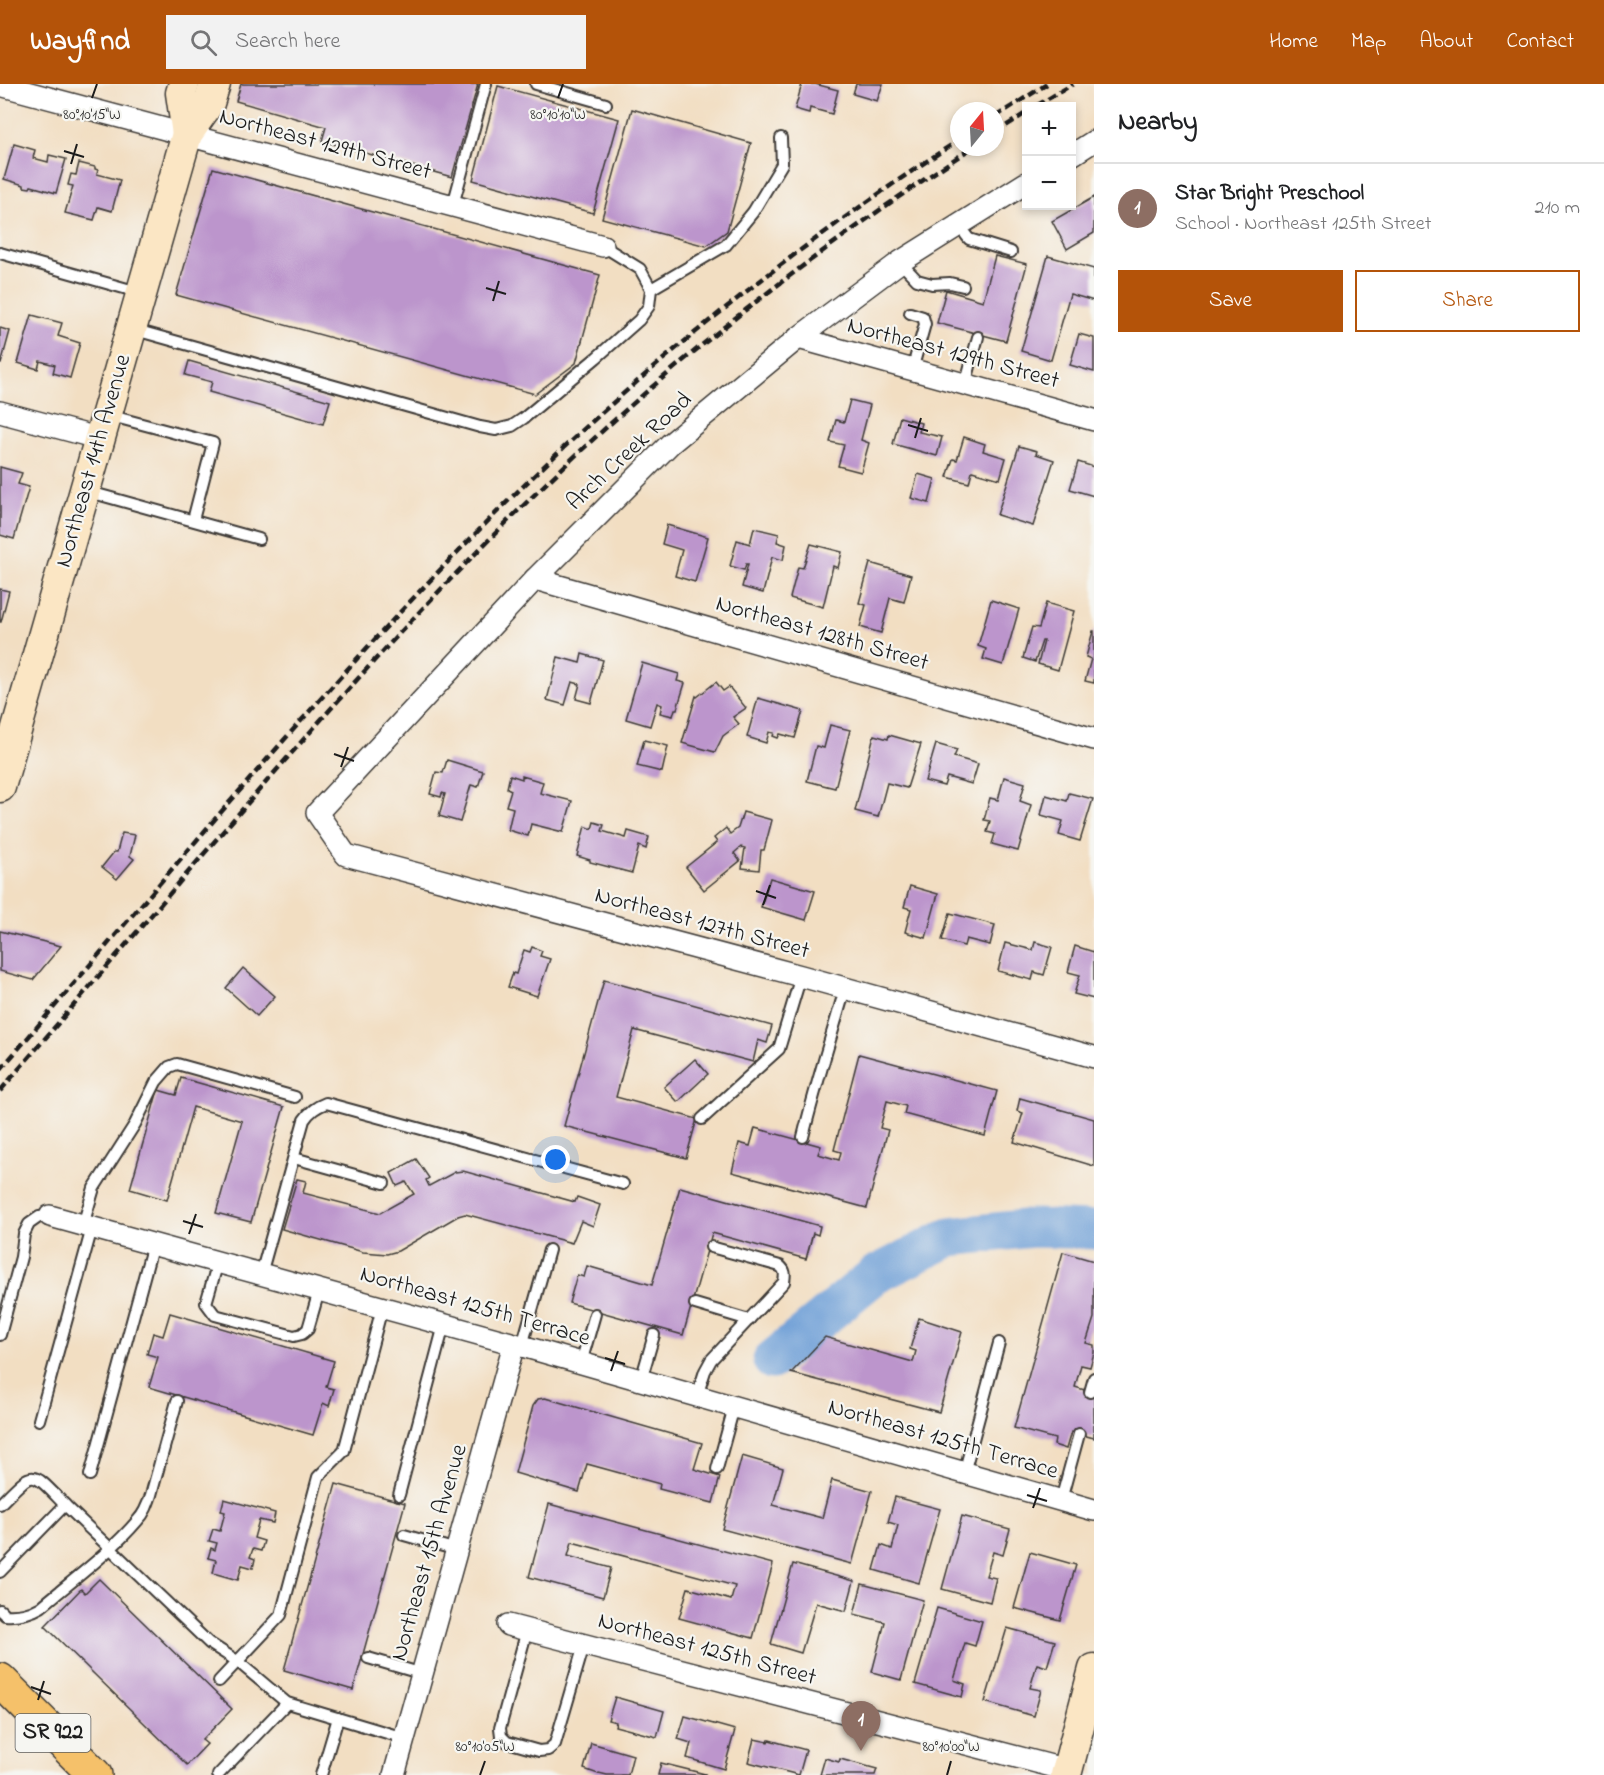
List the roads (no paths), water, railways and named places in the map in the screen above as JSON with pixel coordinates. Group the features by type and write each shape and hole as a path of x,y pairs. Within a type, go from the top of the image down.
{"main road":[{"name":"SR 922","path":"4,1692 95,1775"}],"street":[{"name":"Northeast 14th Avenue","path":"184,84 181,93 187,134"},
{"name":"Northeast 14th Avenue","path":"2,769 86,491 187,134 209,103 215,84"},
{"name":"Northeast 129th Street","path":"0,85 603,246"},
{"path":"1076,152 1094,141"},
{"name":"Arch Creek Road","path":"316,813 535,579 670,444 798,338 900,262 1022,186"},
{"name":"Northeast 129th Street","path":"798,338 1094,420"},
{"path":"0,412 104,427"},
{"name":"Northeast 128th Street","path":"535,579 1094,739"},
{"name":"Northeast 127th Street","path":"316,813 346,855 801,976 1094,1057"},
{"name":"Northeast 125th Terrace","path":"50,1216 518,1345 1094,1510"},
{"name":"Northeast 15th Avenue","path":"394,1775 457,1550 518,1345"},
{"name":"Northeast 125th Street","path":"518,1628 1066,1773"},
{"path":"1066,1773 1094,1670"}],"lane":[{"path":"453,206 486,84"},
{"path":"536,84 606,104"},
{"path":"651,289 726,245 753,212 782,164 781,138"},
{"path":"959,225 969,239 1011,252"},
{"path":"132,329 480,428 496,430 512,426 524,418 639,320 649,306 651,289 640,269 603,246"},
{"path":"0,253 142,293"},
{"path":"900,262 917,280 932,284 950,282 963,286"},
{"path":"910,313 923,317 925,324 912,370"},
{"path":"965,385 978,337"},
{"path":"104,427 213,443 193,520"},
{"path":"86,491 259,539"},
{"path":"702,1119 779,1049 801,976"},
{"path":"803,1137 845,988"},
{"path":"39,1420 88,1227 93,1188 135,1124 156,1082 169,1067 177,1064 295,1097"},
{"path":"261,1274 304,1120 309,1112 326,1103 623,1184"},
{"path":"294,1158 384,1183"},
{"path":"0,1335 21,1257 24,1234 29,1224 39,1217 50,1216"},
{"path":"90,1475 153,1244"},
{"path":"698,1396 705,1371 711,1360 784,1282 785,1275 784,1269 780,1266 711,1246"},
{"path":"518,1345 549,1250"},
{"path":"218,1263 206,1303 215,1315 294,1336 303,1334 308,1329 319,1290"},
{"path":"695,1304 749,1320"},
{"path":"219,1681 281,1615 318,1477 344,1451 382,1308"},
{"path":"581,1363 595,1314"},
{"path":"399,1495 444,1325"},
{"path":"641,1380 654,1335"},
{"path":"964,1473 999,1343"},
{"path":"1090,1392 1094,1378"},
{"path":"0,1610 5,1615 17,1616 30,1613 41,1606 110,1548 139,1519 146,1507 177,1401"},
{"path":"717,1469 734,1407"},
{"path":"1061,1500 1079,1434"},
{"path":"0,1504 26,1478 40,1479 209,1643 237,1661 287,1702 404,1738"},
{"path":"0,1572 65,1505"},
{"path":"404,1535 457,1550"},
{"path":"518,1628 500,1728 501,1736 507,1742 539,1751 548,1750 555,1744 584,1645"},
{"path":"368,1658 423,1674"},
{"path":"218,1775 287,1702"},
{"path":"321,1775 338,1718"}],"waterway":[{"path":"772,1360 875,1275 950,1237 1033,1228 1094,1230"}],"railway":[{"path":"1004,111 1047,84"},
{"path":"1043,102 1073,84"},
{"path":"1004,127 1022,116"},
{"path":"0,1070 308,713 436,574 502,507 609,406 721,312 838,223 950,146"},
{"path":"0,1091 360,676 512,517 619,416 747,309 881,209 960,156"}],"place":[{"name":"Star Bright Preschool","path":"861,1751"}]}
